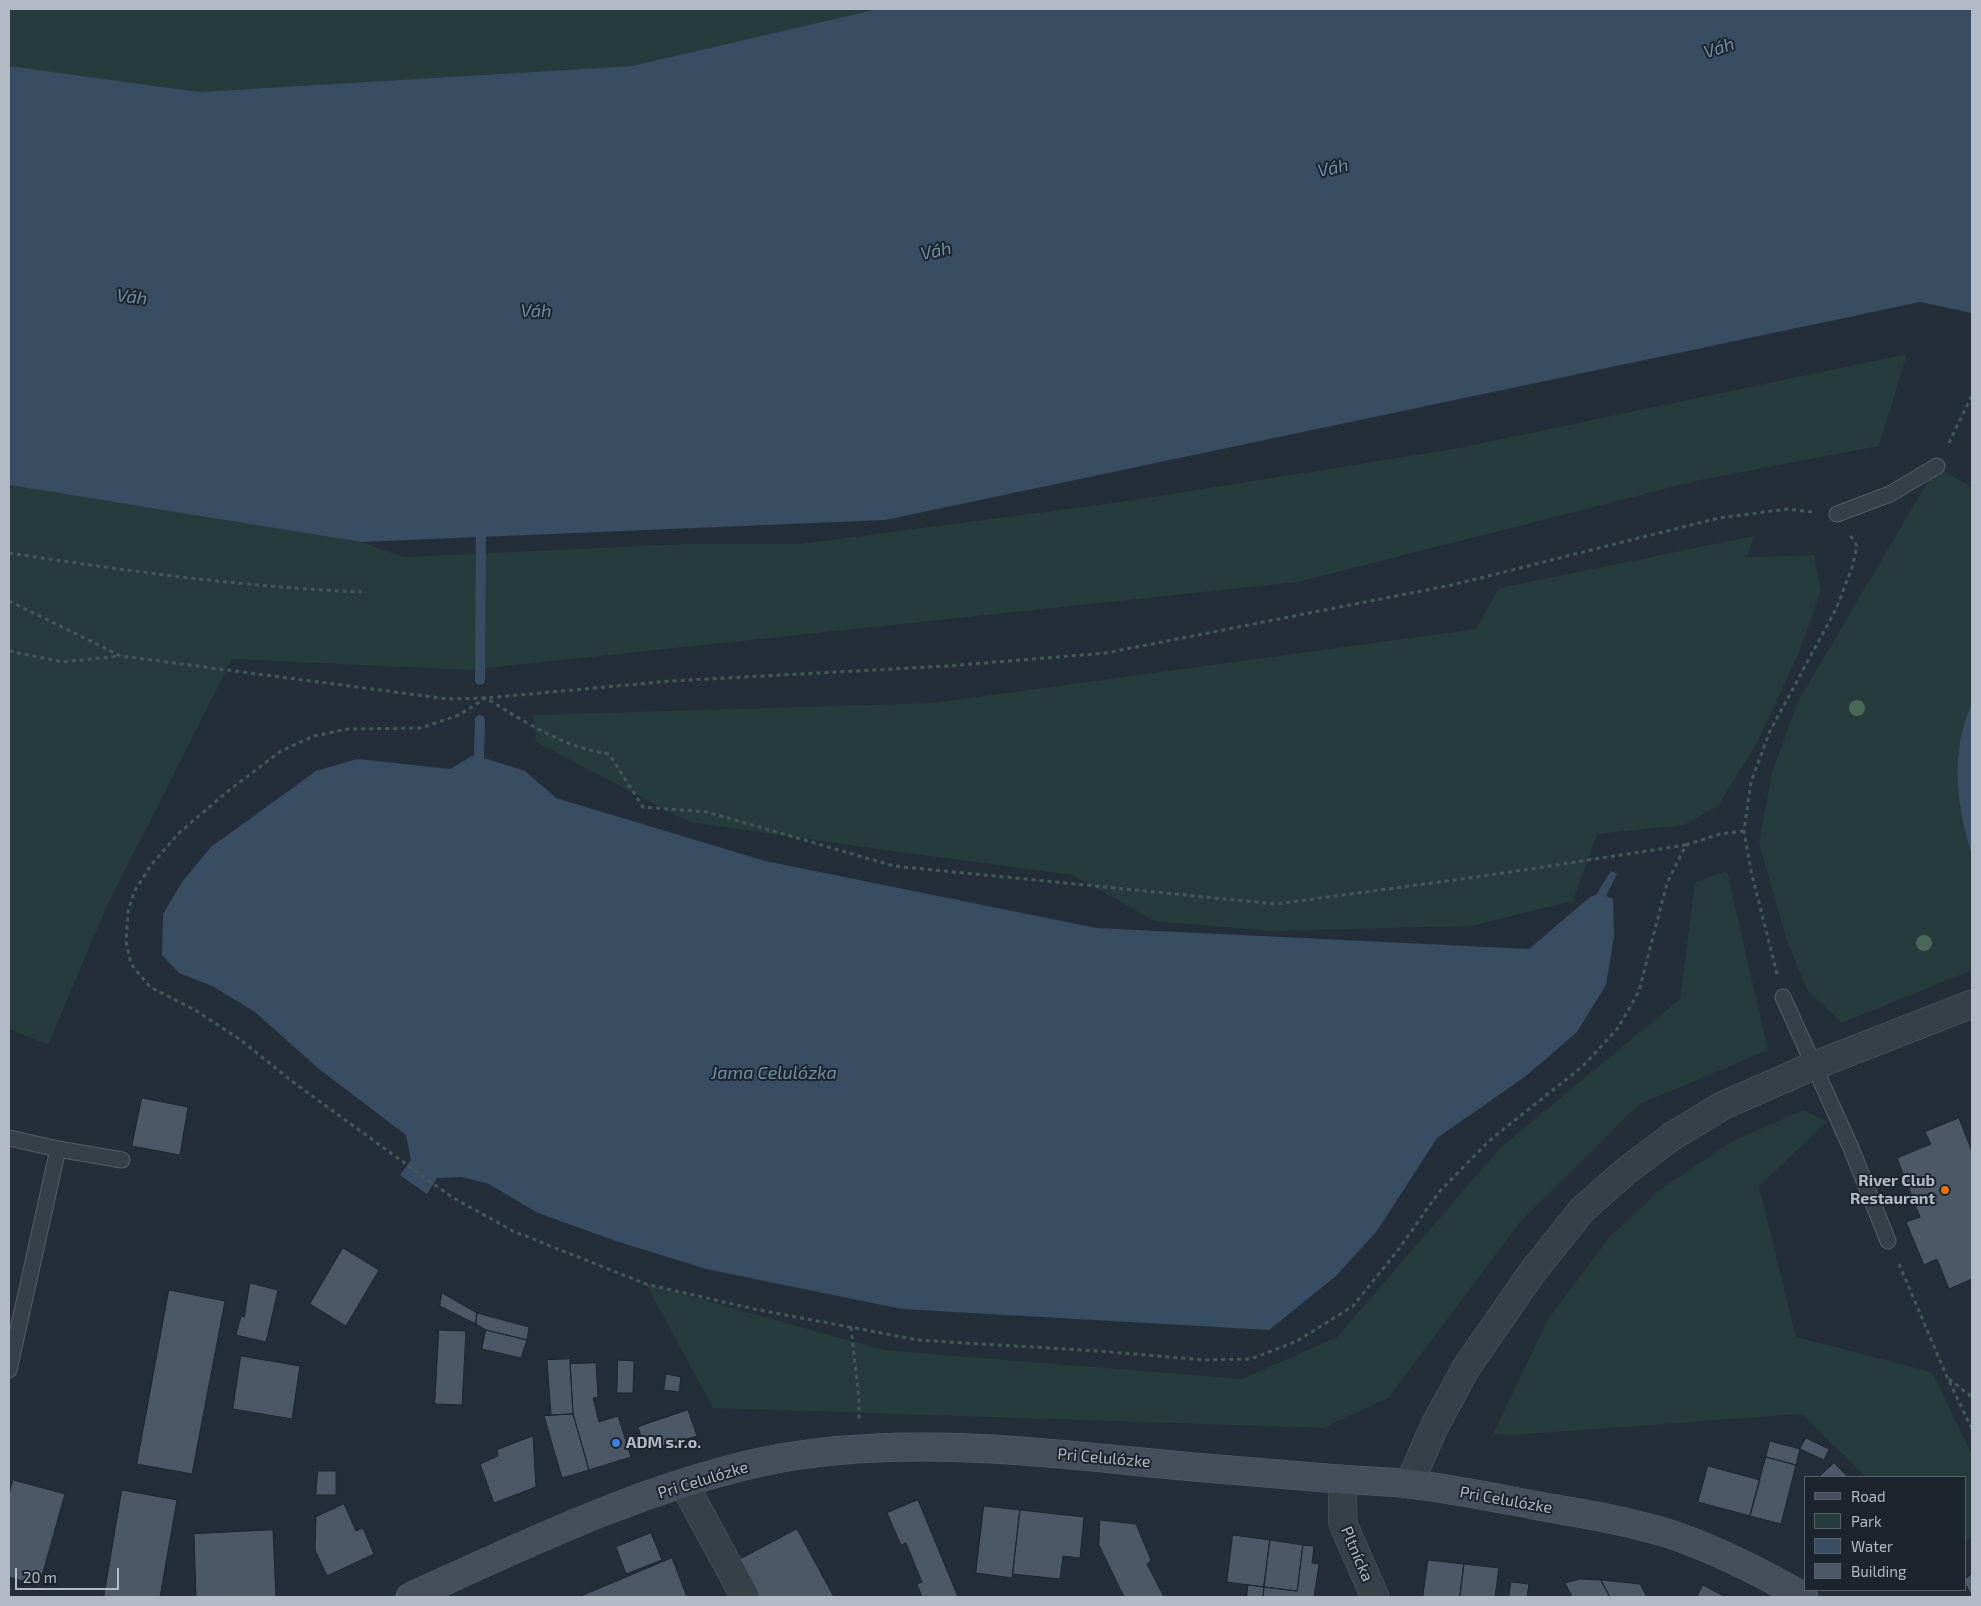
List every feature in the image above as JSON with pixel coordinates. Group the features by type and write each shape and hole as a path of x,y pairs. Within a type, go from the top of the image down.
{"street":[{"path":"1409,1484 1434,1427 1466,1368 1531,1274 1582,1210 1626,1171 1671,1137 1722,1106 1813,1066 1972,1004"},
{"name":"Pri Celulózke","path":"410,1597 602,1513 684,1484 764,1462 857,1447 1004,1449 1409,1484 1594,1515 1645,1527 1676,1536 1780,1583 1804,1597"},
{"name":"Pltnícka","path":"1342,1479 1343,1524 1375,1597"},
{"path":"684,1484 745,1597"}],"lane":[{"path":"1837,514 1890,494 1938,466"},
{"path":"1783,997 1851,1148 1888,1241"},
{"path":"9,1138 122,1160"},
{"path":"9,1370 58,1149"}],"path":[{"path":"1938,466 1972,394"},
{"path":"9,651 62,662 121,656 448,699 486,698 671,681 947,666 1106,652 1452,585 1719,518 1788,509 1837,514 1857,546 1852,568 1836,609 1770,731 1751,782 1744,831 1751,871 1783,997"},
{"path":"9,553 159,576 294,589 362,592"},
{"path":"9,601 121,656"},
{"path":"486,698 523,721 562,741 587,751 609,754 643,807 707,812 894,866 1276,904 1484,876 1686,845 1720,834 1744,831"},
{"path":"486,698 459,715 421,728 348,729 314,736 281,751 228,791 179,833 151,865 134,892 128,912 126,942 131,964 150,987 195,1010 242,1041 293,1082 435,1186 514,1231 646,1284 754,1309 918,1340 1205,1360 1251,1359 1297,1341 1353,1306 1398,1250 1439,1192 1490,1140 1584,1066 1618,1028 1639,992 1668,883 1686,845"},
{"path":"1888,1241 1947,1377 1972,1429"},
{"path":"851,1327 859,1400"},
{"path":"1947,1377 1972,1397"}],"green space":[{"path":"9,9 882,9 632,66 199,92 9,66"},
{"path":"1907,354 1879,446 1700,480 1298,582 468,670 232,659 106,908 48,1045 9,1029 9,485 361,542 404,557 682,544 800,544 1121,502 1454,449"},
{"path":"1937,466 1972,488 1972,703 1958,753 1958,773 1960,809 1972,854 1972,970 1842,1023 1807,990 1786,938 1759,843 1772,773 1798,701"},
{"path":"1754,536 1747,557 1814,555 1821,590 1800,650 1758,741 1718,806 1684,825 1597,834 1573,901 1471,926 1271,931 1154,921 1073,875 689,822 536,742 533,715 934,703 1476,629 1499,588"},
{"path":"1727,871 1768,1050 1640,1104 1521,1221 1389,1397 1324,1428 713,1408 646,1284 884,1350 1242,1379 1337,1337 1500,1148 1680,999 1695,882"},
{"path":"1803,1110 1827,1122 1759,1186 1796,1337 1932,1372 1972,1455 1972,1537 1966,1541 1966,1476 1865,1476 1802,1414 1513,1435 1493,1434 1548,1319 1608,1239 1658,1191 1735,1140"}],"water":[{"name":"Váh","path":"878,9 1972,9 1972,313 1920,302 885,520 361,542 9,485 9,66 199,92 632,66"},
{"path":"1972,703 1972,854 1959,798 1958,759 1960,740"},
{"name":"Jama Celulózka","path":"472,756 525,771 556,798 765,861 1096,928 1529,949 1590,897 1596,895 1611,871 1617,874 1606,896 1613,899 1614,937 1606,985 1577,1032 1526,1076 1437,1138 1377,1231 1336,1276 1269,1330 902,1309 706,1269 616,1241 538,1213 489,1184 462,1177 437,1178 427,1194 400,1175 411,1160 406,1135 319,1069 255,1012 212,986 179,973 162,955 163,914 182,882 211,847 316,771 357,759 450,769"}],"building":[{"path":"142,1098 188,1107 180,1155 132,1146"},
{"path":"1959,1118 1972,1152 1972,1279 1949,1289 1937,1259 1924,1265 1906,1222 1920,1217 1897,1158 1931,1144 1925,1132"},
{"path":"343,1248 379,1270 346,1326 310,1304"},
{"path":"250,1283 278,1290 266,1342 236,1335 241,1316 244,1317"},
{"path":"169,1290 225,1301 192,1474 137,1464"},
{"path":"442,1293 477,1313 476,1324 440,1306"},
{"path":"477,1313 529,1327 527,1340 486,1330 476,1324"},
{"path":"439,1330 466,1331 462,1405 435,1404"},
{"path":"486,1330 527,1340 521,1358 482,1349"},
{"path":"241,1356 300,1366 292,1419 233,1409"},
{"path":"570,1359 573,1414 551,1415 547,1360"},
{"path":"618,1360 634,1361 633,1393 617,1393"},
{"path":"596,1363 598,1397 593,1398 599,1422 618,1416 631,1457 589,1470 573,1414 570,1364"},
{"path":"666,1374 681,1377 679,1392 664,1390"},
{"path":"688,1410 697,1436 646,1451 638,1427"},
{"path":"573,1414 589,1470 562,1478 544,1416"},
{"path":"533,1436 536,1487 494,1503 480,1464 498,1456 497,1450"},
{"path":"1806,1438 1829,1449 1824,1460 1800,1449"},
{"path":"1770,1441 1800,1449 1796,1465 1766,1457"},
{"path":"1766,1457 1796,1465 1781,1524 1750,1516"},
{"path":"1834,1463 1847,1476 1820,1476"},
{"path":"1708,1466 1760,1480 1750,1516 1698,1502"},
{"path":"318,1471 336,1471 336,1495 316,1495"},
{"path":"13,1480 65,1494 39,1586 9,1577 9,1495"},
{"path":"122,1490 177,1500 160,1597 104,1597"},
{"path":"918,1500 958,1597 922,1597 917,1584 922,1582 906,1543 901,1545 887,1513"},
{"path":"344,1504 356,1531 363,1528 374,1554 327,1576 315,1550 316,1517"},
{"path":"984,1506 1020,1510 1012,1578 976,1573"},
{"path":"1020,1510 1084,1517 1080,1558 1063,1556 1060,1579 1013,1574"},
{"path":"1100,1520 1136,1524 1151,1560 1147,1564 1164,1597 1124,1597 1099,1545"},
{"path":"797,1529 834,1597 753,1597 735,1562"},
{"path":"273,1530 276,1597 196,1597 194,1534"},
{"path":"651,1533 662,1560 626,1574 616,1547"},
{"path":"1233,1535 1270,1540 1264,1587 1227,1582"},
{"path":"1270,1540 1303,1545 1297,1591 1264,1587"},
{"path":"1303,1545 1314,1546 1312,1563 1319,1564 1314,1597 1263,1597 1264,1587 1297,1591"},
{"path":"672,1558 687,1597 579,1597"},
{"path":"1428,1560 1464,1564 1460,1597 1423,1597"},
{"path":"1464,1564 1499,1568 1495,1597 1460,1597"},
{"path":"1972,1574 1972,1592 1970,1593 1966,1585 1966,1578"},
{"path":"1581,1579 1601,1580 1610,1597 1572,1597 1565,1583"},
{"path":"1601,1580 1640,1584 1647,1597 1610,1597"},
{"path":"1511,1582 1529,1584 1527,1597 1509,1597"},
{"path":"1248,1585 1264,1587 1263,1597 1247,1597"},
{"path":"1703,1585 1725,1597 1697,1597"}],"waterway":[{"path":"480,680 481,524"},
{"path":"479,758 480,720"}],"place":[{"name":"River Club Restaurant","path":"1945,1190"},
{"name":"ADM s.r.o.","path":"616,1443"}]}
